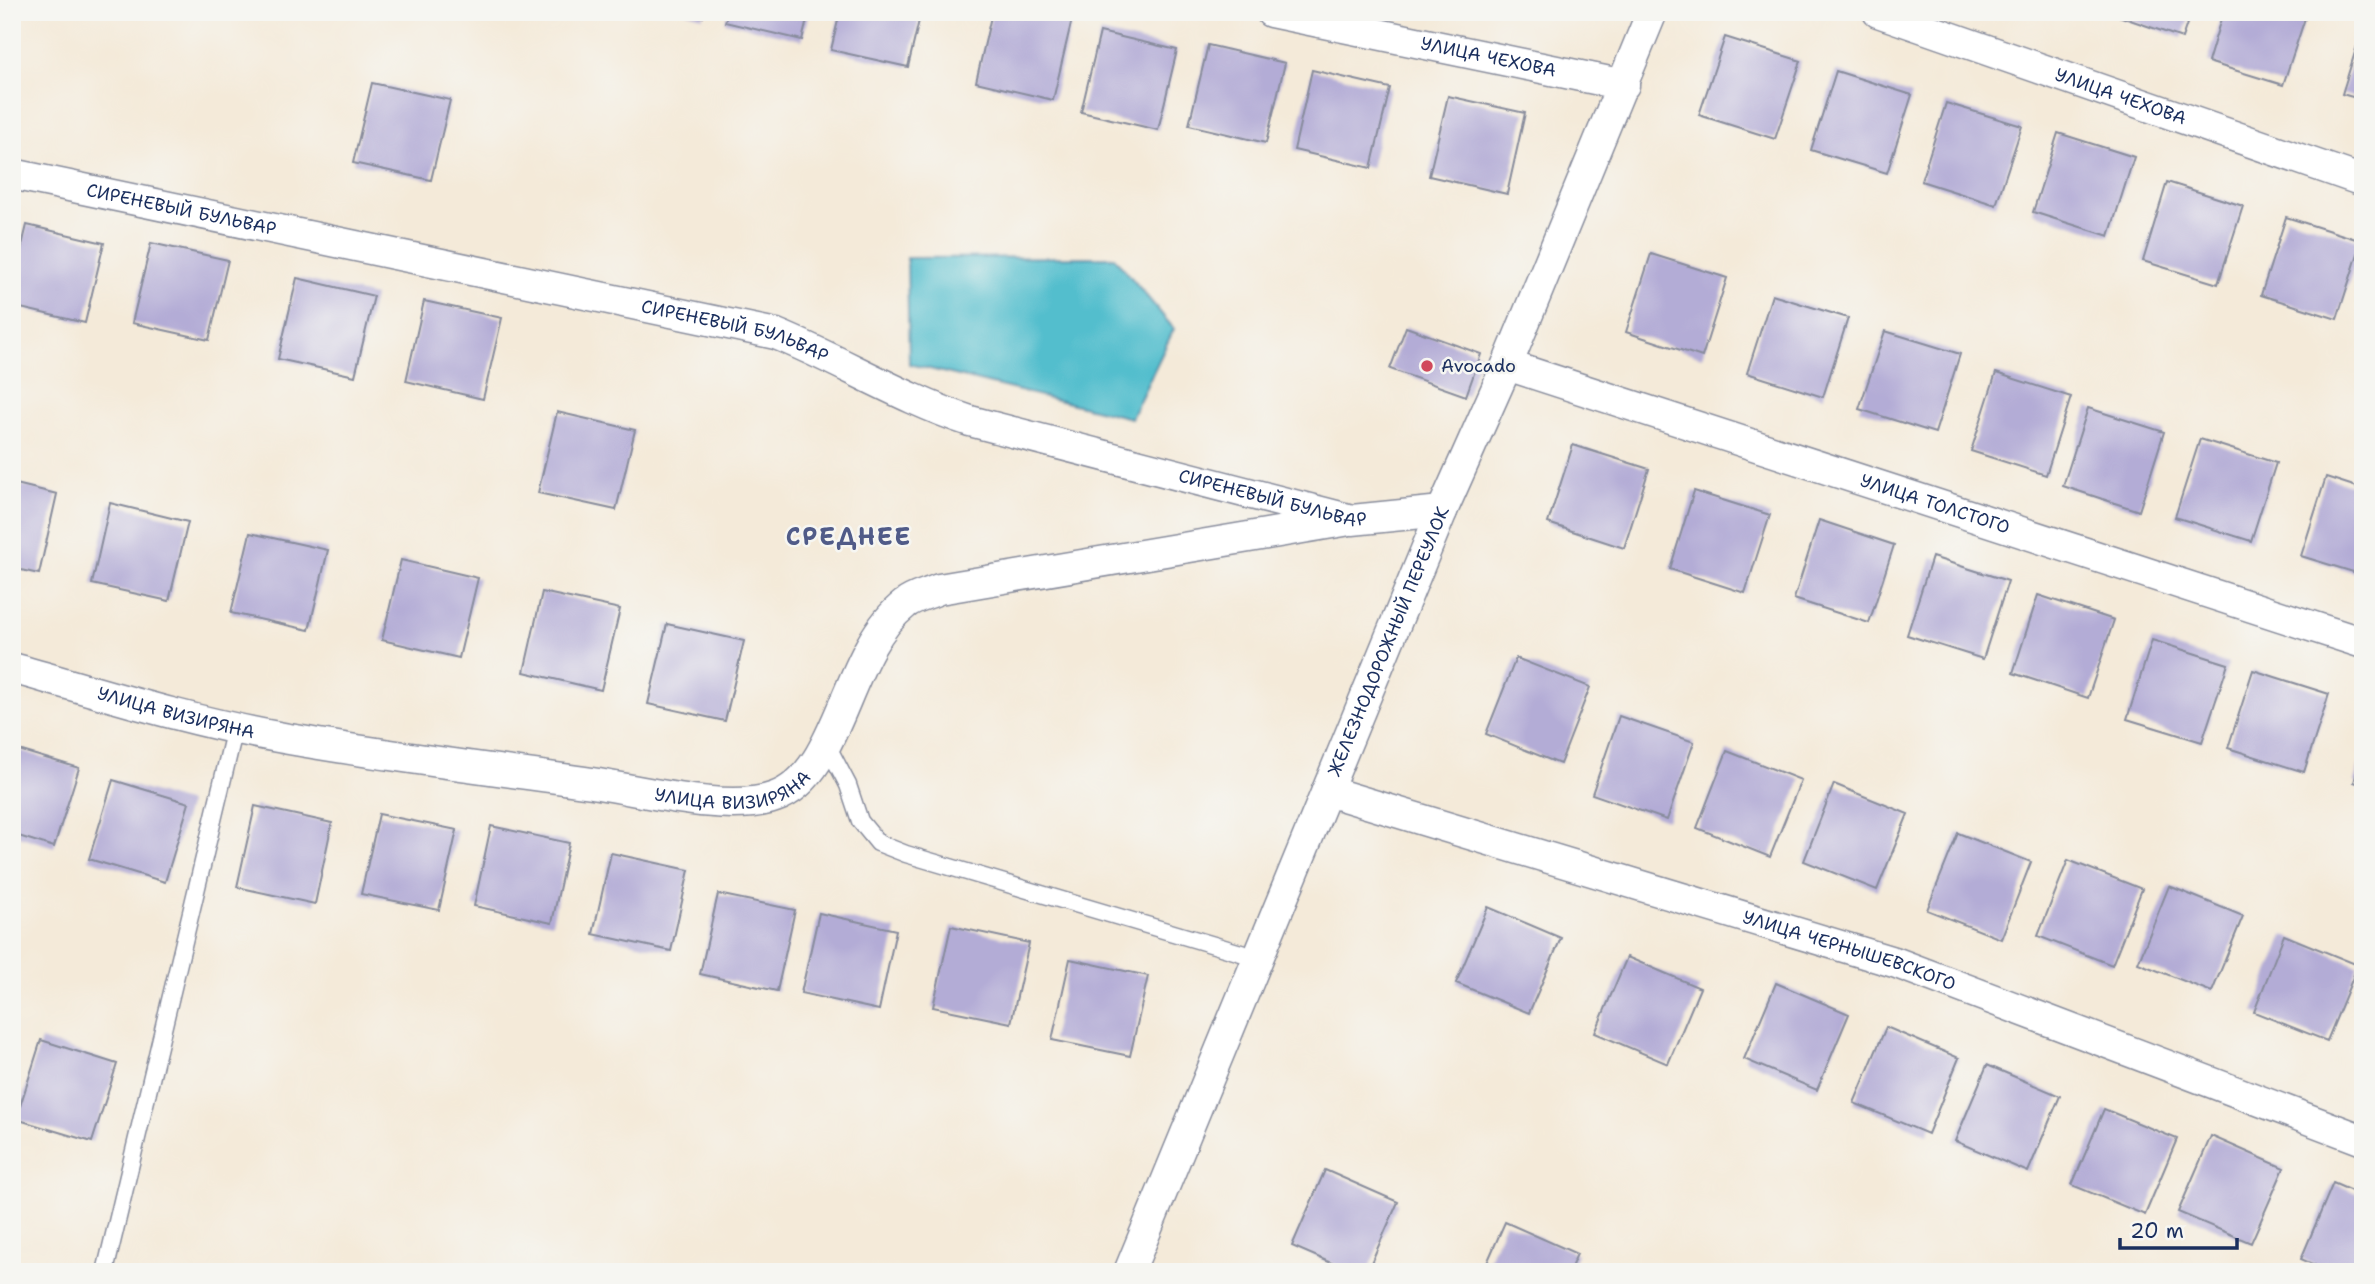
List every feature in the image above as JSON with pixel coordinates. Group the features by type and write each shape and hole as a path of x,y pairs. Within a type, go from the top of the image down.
{"street":[{"name":"УЛИЦА ЧЕХОВА","path":"1271,12 1624,85"},
{"name":"ЖЕЛЕЗНОДОРОЖНЫЙ ПЕРЕУЛОК","path":"1129,1272 1442,511 1507,365 1652,12"},
{"name":"УЛИЦА ЧЕХОВА","path":"1878,12 2363,181"},
{"name":"СИРЕНЕВЫЙ БУЛЬВАР","path":"12,174 776,334 829,356 927,407 970,421 1352,520 1442,511"},
{"name":"УЛИЦА ТОЛСТОГО","path":"1507,365 2363,643"},
{"name":"УЛИЦА ВИЗИРЯНА","path":"12,668 235,728 662,795 740,803 776,797 808,774 827,745 858,665 880,629 906,603 939,589 1352,520"},
{"name":"УЛИЦА ЧЕРНЫШЕВСКОГО","path":"1327,790 1897,963 2363,1140"}],"lane":[{"path":"106,1272 235,728"},
{"path":"827,745 848,785 860,821 878,843 906,854 1258,958"}],"water":[{"path":"1114,257 1174,329 1131,418 909,364 907,258"}],"building":[{"path":"685,12 704,12 703,17"},
{"path":"728,12 809,12 802,40 725,22"},
{"path":"840,12 921,12 908,67 831,50"},
{"path":"992,12 1040,12 1072,19 1053,100 976,82"},
{"path":"2107,12 2191,12 2182,38"},
{"path":"2223,12 2307,12 2283,85 2208,62"},
{"path":"2363,31 2363,100 2342,94"},
{"path":"1100,32 1177,50 1158,130 1081,112"},
{"path":"1725,37 1801,61 1775,139 1699,115"},
{"path":"1208,45 1285,63 1266,143 1189,125"},
{"path":"1312,70 1390,88 1371,168 1294,150"},
{"path":"1836,71 1912,95 1887,173 1811,150"},
{"path":"372,83 450,100 431,180 353,163"},
{"path":"1448,96 1525,113 1507,194 1429,176"},
{"path":"1946,103 2022,126 1996,205 1921,181"},
{"path":"2058,133 2134,157 2109,236 2033,212"},
{"path":"2167,182 2243,206 2218,284 2143,261"},
{"path":"2286,217 2362,241 2337,319 2261,295"},
{"path":"27,225 104,243 85,323 12,306 12,287"},
{"path":"151,243 228,260 209,340 132,323"},
{"path":"1651,254 1727,278 1702,357 1626,332"},
{"path":"297,278 374,296 355,376 278,359"},
{"path":"1772,295 1848,318 1823,397 1747,373"},
{"path":"424,301 502,318 483,399 406,381"},
{"path":"1406,327 1481,354 1466,396 1390,369"},
{"path":"1885,331 1960,354 1935,433 1859,409"},
{"path":"1996,373 2071,397 2046,475 1971,451"},
{"path":"2088,408 2164,432 2139,511 2063,486"},
{"path":"557,412 635,430 616,510 538,493"},
{"path":"2200,439 2276,463 2251,541 2175,517"},
{"path":"1573,445 1649,469 1624,548 1548,523"},
{"path":"2326,477 2363,489 2363,575 2301,556"},
{"path":"12,483 57,494 39,574 12,568"},
{"path":"1694,491 1770,515 1745,593 1670,569"},
{"path":"110,503 188,522 169,601 92,584"},
{"path":"1819,520 1894,545 1869,623 1794,599"},
{"path":"250,533 328,550 309,630 231,613"},
{"path":"1932,557 2008,581 1983,659 1907,635"},
{"path":"401,560 478,578 459,658 382,640"},
{"path":"542,592 620,609 601,690 524,672"},
{"path":"2038,595 2114,620 2088,698 2013,673"},
{"path":"667,624 744,641 725,721 648,704"},
{"path":"2152,640 2228,664 2202,742 2127,719"},
{"path":"1516,658 1590,687 1560,764 1486,734"},
{"path":"2253,670 2329,694 2304,772 2228,748"},
{"path":"1619,716 1694,742 1667,820 1592,794"},
{"path":"12,748 79,768 54,847 12,834"},
{"path":"1727,751 1801,780 1770,857 1697,828"},
{"path":"2363,757 2363,785 2354,782"},
{"path":"113,780 189,803 165,882 89,859"},
{"path":"1834,784 1908,814 1877,890 1804,861"},
{"path":"255,806 332,823 315,904 237,887"},
{"path":"379,814 457,830 439,910 361,894"},
{"path":"491,826 569,843 552,923 474,906"},
{"path":"1958,833 2031,862 2001,939 1927,910"},
{"path":"611,853 689,870 671,951 593,934"},
{"path":"2068,860 2142,889 2112,965 2038,936"},
{"path":"2169,886 2243,916 2212,992 2138,963"},
{"path":"718,894 795,910 777,991 700,974"},
{"path":"1488,907 1561,938 1529,1013 1456,983"},
{"path":"819,913 896,930 879,1010 801,993"},
{"path":"951,926 1029,943 1011,1023 933,1007"},
{"path":"2284,935 2358,965 2327,1041 2254,1012"},
{"path":"1627,957 1700,988 1668,1064 1595,1033"},
{"path":"1070,959 1148,976 1130,1056 1052,1040"},
{"path":"1776,983 1849,1014 1817,1090 1744,1059"},
{"path":"1886,1027 1959,1058 1928,1134 1854,1103"},
{"path":"41,1040 117,1064 92,1142 16,1119"},
{"path":"1987,1065 2060,1096 2028,1172 1955,1141"},
{"path":"2104,1109 2177,1139 2145,1215 2072,1185"},
{"path":"2211,1136 2284,1168 2251,1243 2178,1212"},
{"path":"1325,1170 1398,1202 1367,1272 1352,1272 1292,1246"},
{"path":"2333,1183 2363,1196 2363,1272 2330,1272 2301,1259"},
{"path":"1505,1222 1577,1254 1569,1272 1483,1272"}],"place":[{"name":"Avocado","path":"1427,366"}],"district":[{"name":"СРЕДНЕЕ","path":"849,537"}]}
